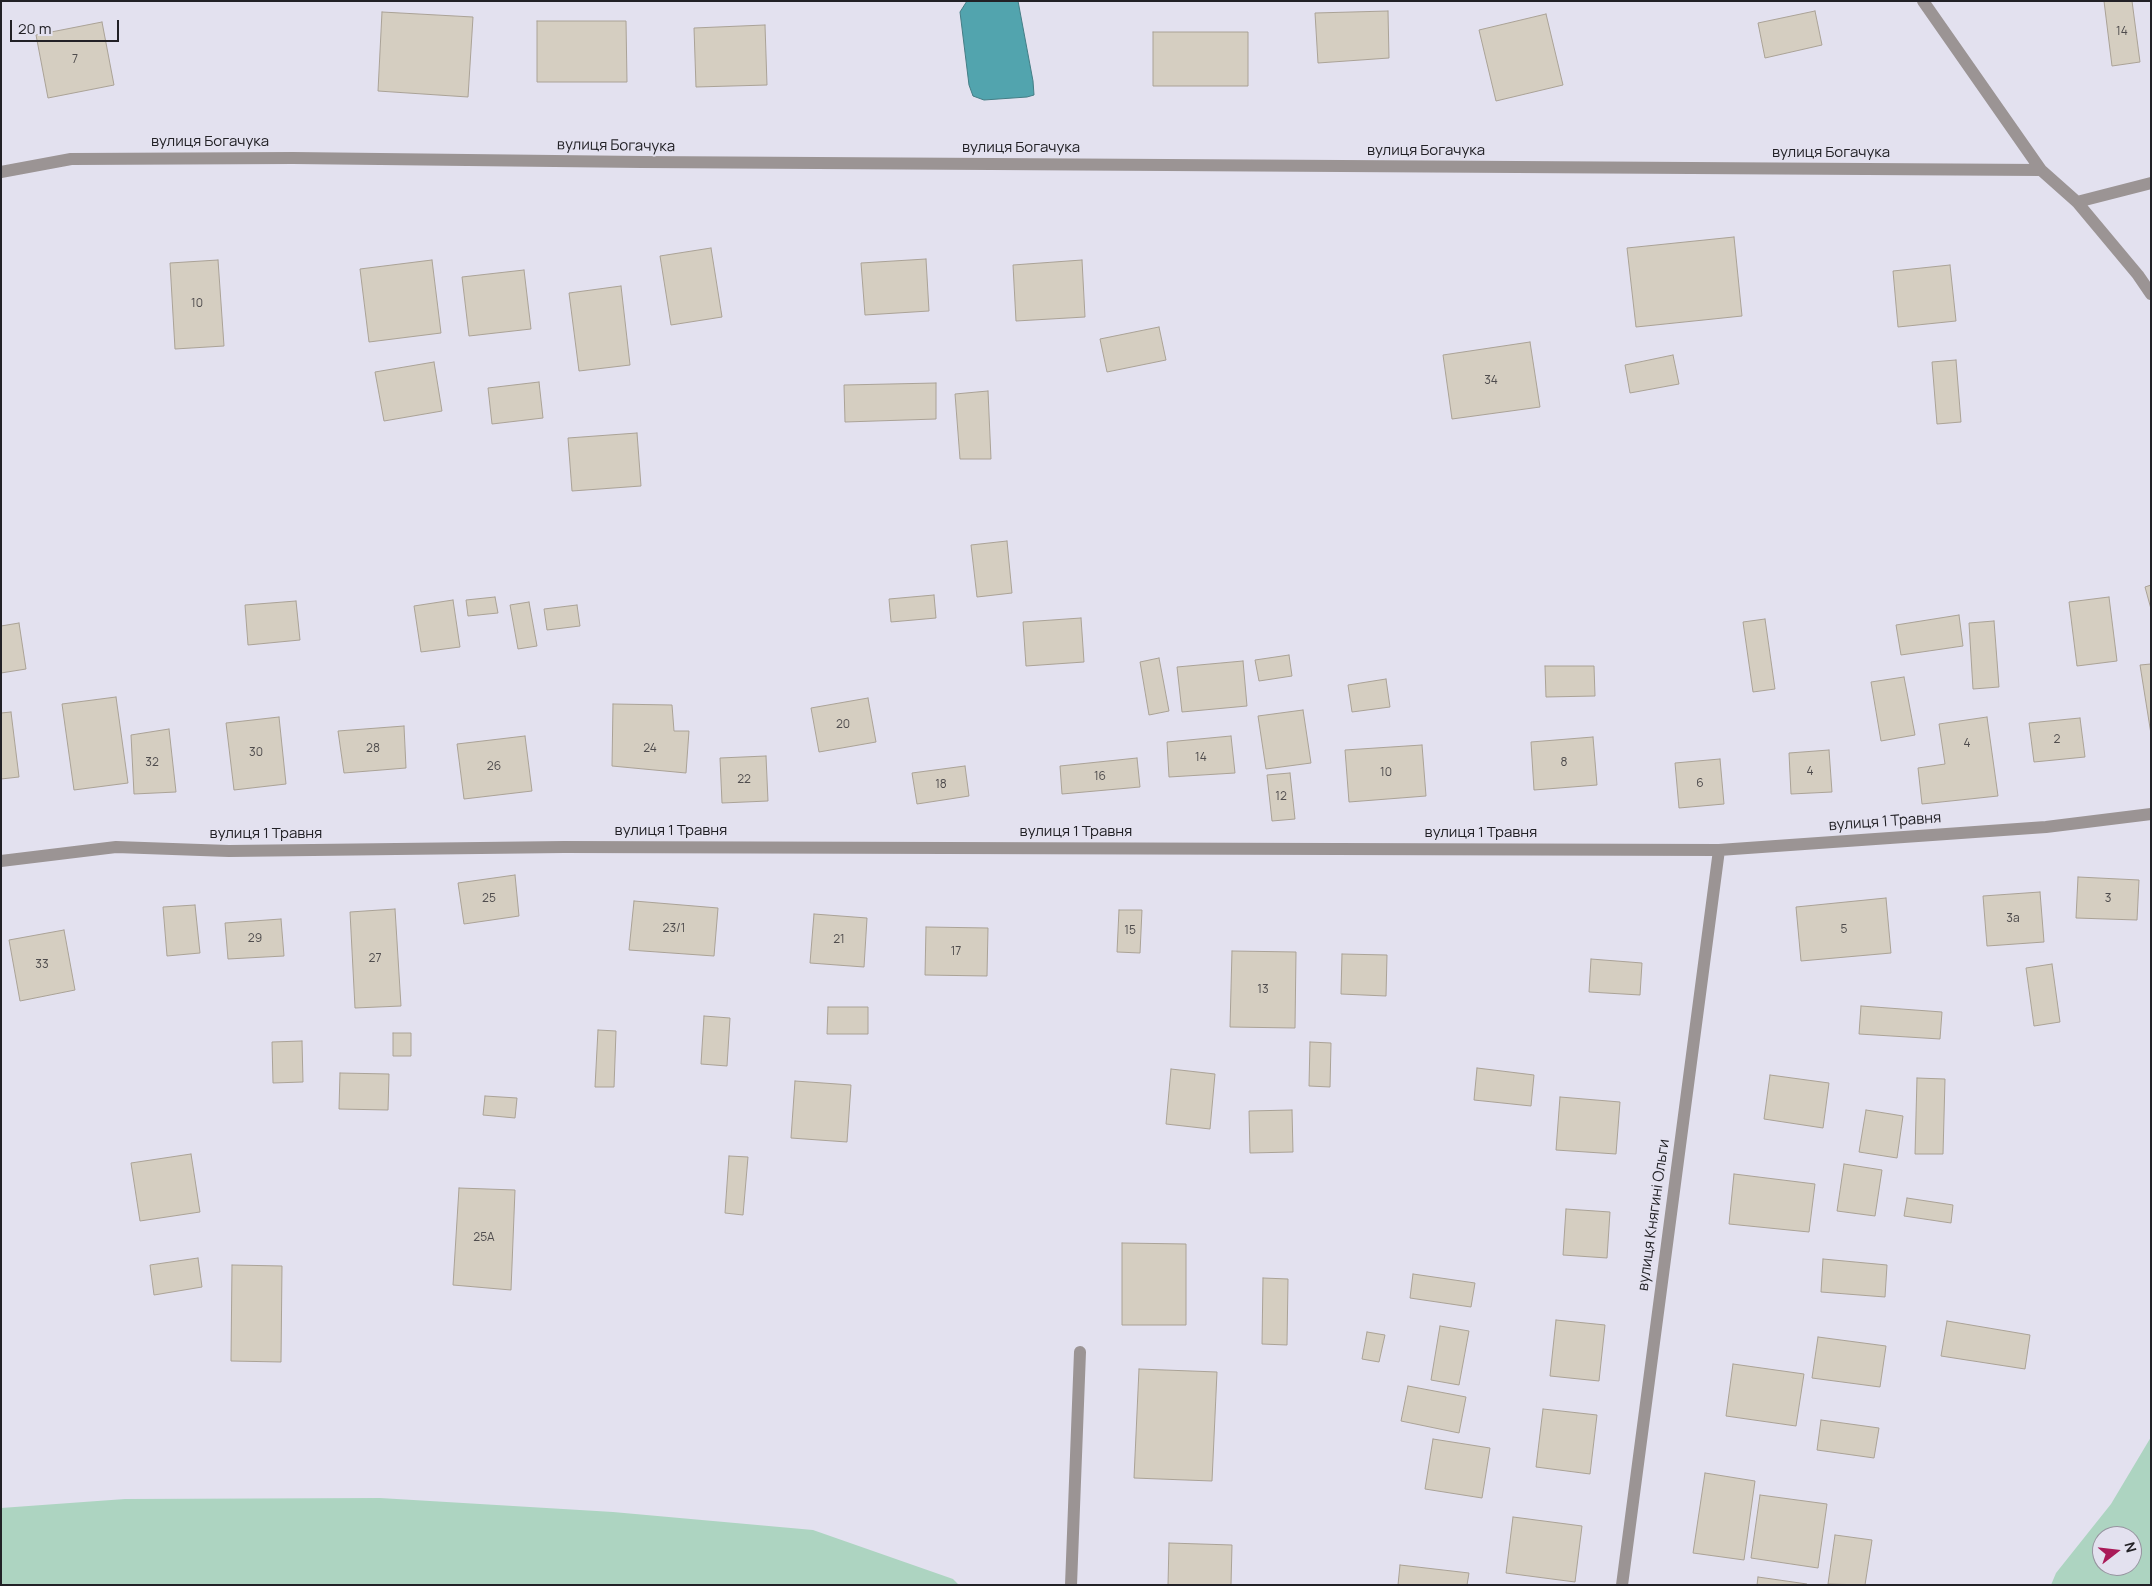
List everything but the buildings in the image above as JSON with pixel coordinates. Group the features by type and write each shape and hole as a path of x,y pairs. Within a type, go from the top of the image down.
{"street":[{"path":"1923,1 2041,170 2077,202 2138,275 2151,294"},
{"name":"вулиця Богачука","path":"1,172 71,159 293,158 652,162 2041,170"},
{"path":"2077,202 2151,184"},
{"name":"вулиця 1 Травня","path":"1,861 116,847 229,851 564,846 1719,850 2046,827 2151,814"},
{"name":"вулиця Княгині Ольги","path":"1622,1585 1719,850"},
{"path":"1071,1585 1080,1352"}],"green space":[{"path":"2151,1437 2151,1585 2051,1585 2056,1573 2092,1528 2092,1576 2142,1576 2142,1526 2093,1526 2111,1504"},
{"path":"380,1498 613,1512 813,1530 953,1579 959,1585 1,1585 1,1508 125,1499"}],"water":[{"path":"967,1 1018,1 1034,95 984,100 973,96 969,85 960,12"}]}
